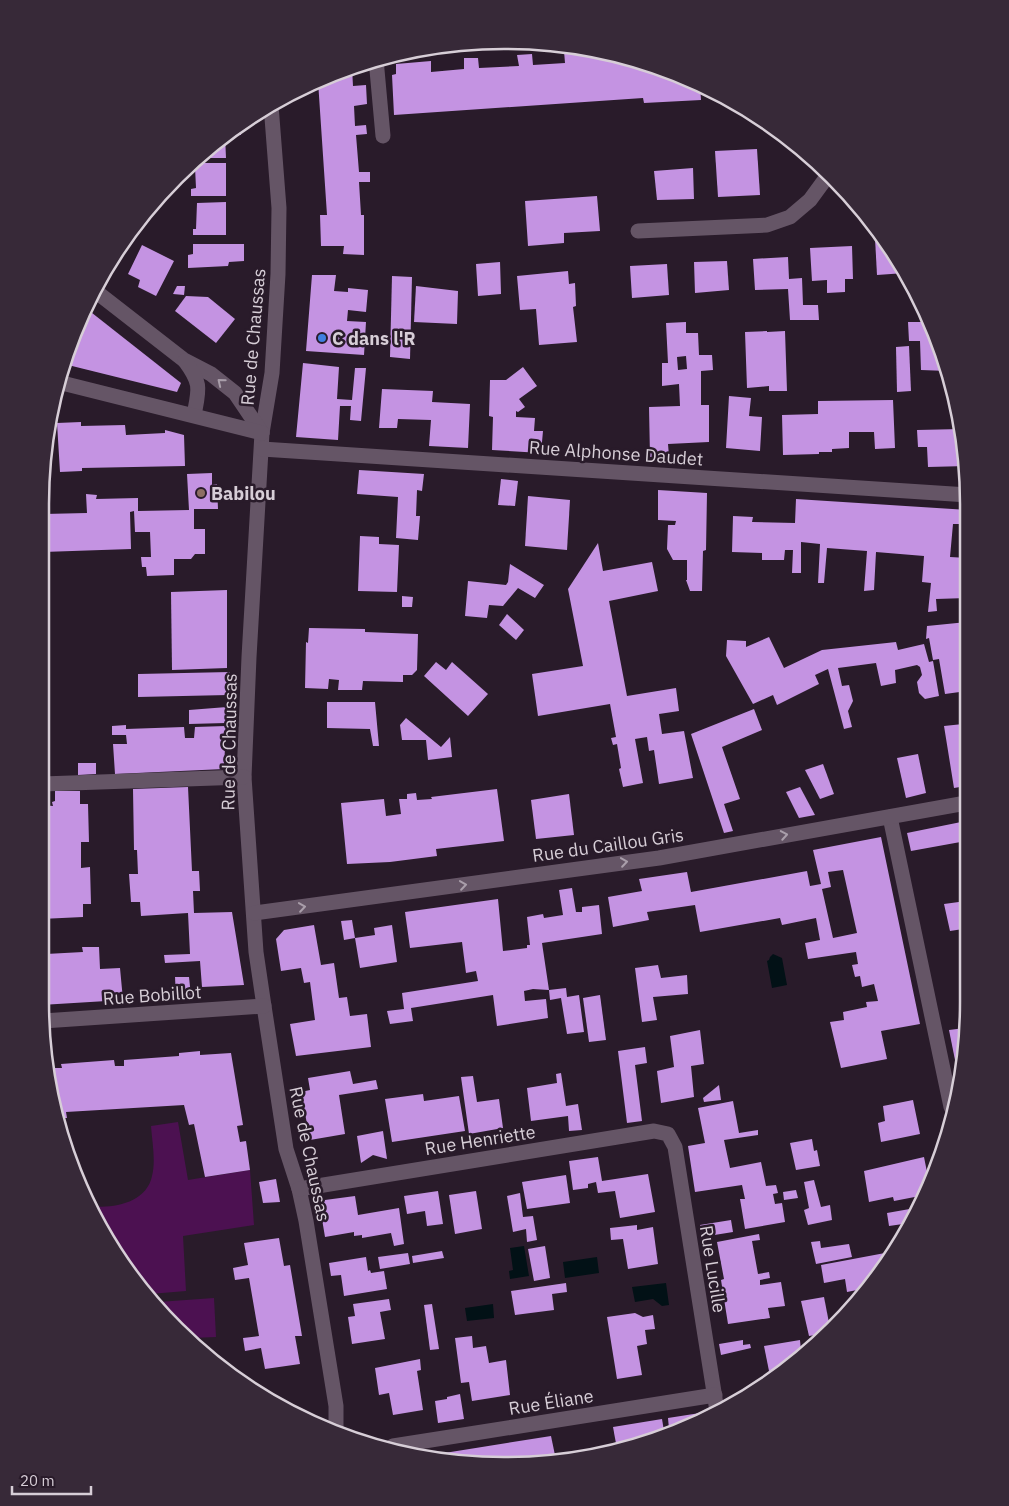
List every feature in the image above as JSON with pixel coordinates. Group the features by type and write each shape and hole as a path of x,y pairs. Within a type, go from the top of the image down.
{"street":[{"path":"377,67 383,136"},
{"name":"Rue de Chaussas","path":"272,113 279,208 278,274 272,373 262,433 244,776 256,952 286,1149 299,1189 306,1221 334,1397 336,1425"},
{"path":"638,231 767,225 790,217 810,200 825,180"},
{"path":"100,295 184,360 211,374 235,393 262,433"},
{"path":"184,360 195,375 199,389 194,415"},
{"path":"65,384 262,433"},
{"name":"Rue Alphonse Daudet","path":"262,449 960,494"},
{"path":"49,784 244,776"},
{"name":"Rue du Caillou Gris","path":"254,913 659,858 960,804"},
{"path":"890,817 950,1096"},
{"name":"Rue Bobillot","path":"50,1021 264,1006"},
{"name":"Rue Henriette","path":"299,1189 654,1131 668,1134"},
{"name":"Rue Lucille","path":"668,1134 675,1147 716,1405"},
{"name":"Rue Éliane","path":"401,1445 715,1395"}],"shaded area":[{"path":"773,954 782,958 787,985 772,988 767,961"},
{"path":"178,1122 188,1180 250,1170 254,1225 183,1236 186,1291 155,1294 126,1255 98,1207 119,1205 128,1202 137,1198 149,1185 154,1158 151,1126"},
{"path":"524,1246 529,1276 510,1279 509,1271 513,1270 510,1248"},
{"path":"597,1257 599,1273 565,1278 563,1262"},
{"path":"666,1283 669,1305 662,1306 653,1299 635,1302 632,1287"},
{"path":"214,1298 216,1337 197,1338 162,1302"},
{"path":"493,1304 494,1318 467,1321 465,1308"}],"building":[{"path":"564,53 622,64 679,83 701,93 701,100 644,103 643,98 394,115 392,75 396,74 396,64 431,61 431,72 464,69 464,58 478,58 479,68 519,66 517,55 532,54 533,65 565,63"},
{"path":"352,75 353,86 366,85 367,104 354,106 355,126 366,125 367,134 356,135 359,172 370,172 370,182 359,182 361,215 364,215 364,255 343,254 344,246 321,246 320,215 327,215 319,89"},
{"path":"225,144 226,158 209,158"},
{"path":"757,149 760,195 718,197 715,151"},
{"path":"203,163 226,163 226,196 191,196 191,189 196,188 195,170"},
{"path":"693,168 694,199 657,200 654,171"},
{"path":"597,196 600,231 564,233 564,243 528,246 525,201"},
{"path":"226,202 226,235 193,235 193,229 196,229 197,203"},
{"path":"875,240 897,274 877,275"},
{"path":"193,244 244,244 244,261 229,262 228,266 188,268 188,255 193,254"},
{"path":"142,245 174,261 156,296 138,287 140,280 128,274"},
{"path":"852,246 853,279 845,279 845,292 827,293 827,280 812,281 810,248"},
{"path":"788,257 789,279 802,278 803,305 818,305 819,320 790,320 788,289 755,290 753,259"},
{"path":"727,261 729,290 695,293 694,262"},
{"path":"500,262 501,294 478,296 476,264"},
{"path":"667,264 669,295 632,298 630,266"},
{"path":"568,271 569,284 575,283 576,306 573,307 577,342 539,345 536,309 520,310 517,276"},
{"path":"312,275 336,275 334,291 348,292 348,288 368,290 366,312 348,310 347,321 366,322 364,355 306,351"},
{"path":"392,276 412,277 410,359 390,357"},
{"path":"177,286 185,286 184,295 173,294"},
{"path":"416,286 458,291 457,324 414,322"},
{"path":"186,296 208,297 235,319 216,343 175,311"},
{"path":"91,312 181,383 177,392 71,366"},
{"path":"686,322 686,333 698,333 699,355 712,355 713,370 701,371 701,405 709,405 709,442 668,444 669,456 650,457 649,407 680,406 679,384 662,386 662,363 668,363 666,323","holes":["686,356 687,369 678,370 677,357"]},
{"path":"908,322 922,322 940,371 921,370 920,341 909,341"},
{"path":"785,331 787,391 769,391 769,386 747,388 745,332"},
{"path":"909,346 911,391 897,392 896,347"},
{"path":"303,363 339,367 337,399 352,400 355,368 366,368 361,421 350,420 351,406 340,406 338,440 296,437"},
{"path":"523,367 537,386 519,399 525,407 518,412 516,411 516,417 535,418 534,431 543,431 541,453 492,450 493,417 489,416 490,380 506,380"},
{"path":"382,389 433,391 432,402 470,404 468,448 429,446 431,420 398,419 397,428 379,428"},
{"path":"729,396 751,398 749,416 762,417 760,451 726,448"},
{"path":"893,400 895,448 875,449 874,432 849,432 849,448 832,449 832,452 819,452 819,454 783,455 782,415 818,414 818,401"},
{"path":"81,422 81,426 125,425 126,435 165,433 165,430 184,435 185,466 82,468 82,471 60,472 57,423"},
{"path":"953,429 958,466 928,467 927,447 918,447 917,430"},
{"path":"359,470 424,474 422,491 417,490 416,516 420,516 418,540 396,538 398,497 357,494"},
{"path":"212,473 212,485 217,484 218,509 194,509 194,529 205,529 205,554 195,554 191,559 174,559 174,575 147,576 146,567 142,567 141,557 151,557 150,532 135,532 134,511 130,512 131,549 49,552 49,514 87,513 86,494 97,495 96,499 138,498 138,511 189,510 187,474"},
{"path":"501,479 518,481 515,506 498,505"},
{"path":"658,490 707,493 706,550 703,551 702,591 690,591 686,580 687,560 673,560 667,549 668,525 675,525 676,521 658,520"},
{"path":"528,496 570,500 567,550 525,546"},
{"path":"796,499 960,509 960,524 953,524 950,557 960,558 960,598 936,599 937,611 928,612 931,583 922,582 924,556 876,552 874,590 864,591 867,551 827,548 824,583 818,583 820,544 801,542 801,573 792,573 793,550 785,550 784,560 762,560 762,553 732,552 733,516 753,517 752,522 795,523"},
{"path":"360,536 379,537 379,544 399,545 397,592 358,591"},
{"path":"598,543 603,571 652,562 658,591 609,601 627,696 676,688 679,711 659,714 662,734 684,731 693,778 659,784 654,750 649,751 647,737 635,739 643,783 623,787 617,744 613,745 611,738 616,737 610,704 538,716 532,674 583,666 568,589"},
{"path":"510,564 544,585 535,598 518,588 503,606 489,605 487,618 465,616 468,581 506,585"},
{"path":"227,590 227,668 172,670 171,592"},
{"path":"402,596 413,597 412,607 402,607"},
{"path":"507,614 524,630 516,640 499,625"},
{"path":"960,623 960,692 945,694 939,659 933,660 929,638 926,639 927,626"},
{"path":"309,628 365,629 365,632 418,634 417,670 412,675 403,675 403,682 363,681 362,690 338,690 339,680 329,679 328,689 305,688 306,642 308,643"},
{"path":"769,637 784,668 822,650 896,642 898,650 924,644 929,662 933,661 939,696 925,699 919,693 917,682 922,675 920,667 917,665 895,670 896,683 881,686 876,663 838,668 842,686 849,685 853,701 848,711 852,727 844,729 828,669 815,675 819,684 777,705 773,695 753,704 726,656 727,640 746,641 746,647"},
{"path":"436,662 446,670 452,662 488,694 468,716 424,676"},
{"path":"230,672 228,695 138,697 138,674"},
{"path":"327,702 375,702 379,746 373,746 370,729 327,728"},
{"path":"227,707 226,723 189,724 189,710"},
{"path":"754,709 762,730 722,747 740,799 724,804 733,831 724,833 691,734"},
{"path":"406,718 441,747 450,737 452,757 428,760 426,740 402,740 400,725"},
{"path":"960,724 960,787 954,788 944,726"},
{"path":"126,725 126,729 184,727 185,738 194,738 195,727 226,726 224,769 115,774 113,744 127,744 126,735 112,735 112,726"},
{"path":"918,754 926,793 906,798 897,758"},
{"path":"78,763 96,763 96,774 78,775"},
{"path":"823,764 834,794 820,799 805,770"},
{"path":"188,787 192,871 199,871 200,891 193,891 194,913 232,912 244,985 202,987 200,961 165,963 164,955 190,954 188,913 141,916 140,902 131,902 129,874 138,874 137,850 134,850 133,789"},
{"path":"800,787 815,815 799,818 786,792"},
{"path":"497,789 504,841 436,849 437,856 390,862 347,864 341,803 384,799 386,816 401,814 399,799 407,799 407,794 416,793 417,800"},
{"path":"55,791 80,791 80,804 88,804 89,842 81,842 81,868 90,867 91,904 83,904 83,917 49,919 49,806 53,806 52,802 55,801"},
{"path":"569,794 574,835 536,839 531,800"},
{"path":"960,822 960,842 911,851 907,833"},
{"path":"881,837 920,1024 881,1031 887,1059 841,1068 830,1022 844,1020 843,1012 867,1007 866,1002 878,1001 874,984 862,987 860,976 855,977 852,965 858,964 856,952 808,959 805,943 820,940 816,918 782,925 780,918 700,932 695,905 647,912 649,920 613,927 608,897 642,891 639,879 687,872 691,892 807,871 810,886 821,884 813,850","holes":["843,870 857,933 833,938 822,889 831,887 828,872"]},
{"path":"572,888 576,912 582,912 582,907 599,905 602,934 542,943 549,990 533,989 524,991 525,1001 546,999 548,1018 497,1026 493,995 411,1008 413,1021 390,1024 387,1011 404,1009 402,993 478,981 476,971 466,973 462,942 410,948 405,912 498,899 503,951 527,948 527,945 530,945 527,917 543,914 544,918 563,915 559,890"},
{"path":"960,902 960,929 950,931 944,904"},
{"path":"352,920 355,938 344,940 341,921"},
{"path":"314,925 321,965 334,963 339,998 347,997 350,1016 367,1014 371,1047 296,1056 290,1024 315,1020 310,982 304,983 301,968 281,971 276,939 284,930"},
{"path":"392,925 397,962 360,968 355,938 375,935 374,928"},
{"path":"82,947 99,947 100,969 120,968 123,1000 49,1005 49,954 83,952"},
{"path":"658,965 661,978 687,975 688,994 653,997 657,1020 642,1022 635,968"},
{"path":"175,977 189,977 191,996 176,997"},
{"path":"566,988 567,997 579,995 584,1032 567,1034 561,998 550,1000 549,990"},
{"path":"600,995 606,1040 589,1042 583,998"},
{"path":"959,1029 956,1063 949,1030"},
{"path":"700,1030 704,1064 691,1066 694,1097 661,1103 657,1071 674,1067 670,1036"},
{"path":"645,1047 647,1063 635,1065 642,1121 627,1123 618,1051"},
{"path":"200,1051 200,1055 231,1053 243,1125 237,1126 240,1142 246,1141 250,1170 205,1177 194,1124 189,1125 184,1105 66,1112 67,1118 64,1118 54,1068 62,1068 61,1064 114,1060 115,1066 124,1066 124,1060 179,1056 179,1053"},
{"path":"350,1071 353,1084 376,1080 378,1089 339,1095 345,1134 310,1140 301,1092 310,1090 308,1078"},
{"path":"561,1073 566,1106 578,1104 582,1130 569,1131 568,1116 531,1121 527,1088 557,1083 556,1074"},
{"path":"473,1076 477,1102 499,1099 503,1128 469,1134 461,1077"},
{"path":"719,1085 721,1100 704,1102 703,1098"},
{"path":"423,1094 424,1101 459,1096 465,1131 392,1142 385,1099"},
{"path":"913,1100 920,1134 881,1142 878,1123 885,1121 883,1106"},
{"path":"733,1101 739,1133 758,1130 758,1135 724,1140 730,1168 761,1162 766,1186 776,1185 778,1193 773,1194 775,1204 782,1203 785,1222 745,1229 740,1199 745,1199 742,1185 695,1192 688,1146 705,1143 698,1108"},
{"path":"383,1131 387,1159 373,1155 361,1163 357,1136"},
{"path":"812,1139 814,1151 817,1150 820,1166 796,1170 790,1143"},
{"path":"598,1157 602,1181 648,1174 655,1212 620,1218 615,1191 598,1193 596,1182 588,1184 588,1188 573,1190 569,1161"},
{"path":"924,1157 927,1173 916,1197 894,1201 893,1197 869,1202 864,1171"},
{"path":"566,1175 570,1203 527,1209 522,1182"},
{"path":"276,1179 280,1202 263,1203 259,1182"},
{"path":"814,1180 821,1207 830,1205 832,1220 808,1225 804,1210 809,1208 804,1182"},
{"path":"796,1190 798,1198 784,1200 783,1192"},
{"path":"438,1191 443,1224 427,1226 425,1211 407,1214 404,1196"},
{"path":"476,1191 482,1229 455,1234 449,1195"},
{"path":"520,1193 523,1217 533,1216 537,1240 527,1242 526,1229 513,1232 507,1196"},
{"path":"355,1196 358,1215 399,1208 404,1244 394,1246 391,1233 362,1238 362,1235 354,1236 354,1232 325,1237 320,1207 325,1200"},
{"path":"910,1209 902,1224 889,1226 887,1213"},
{"path":"731,1220 733,1232 702,1237 700,1225"},
{"path":"637,1225 637,1230 653,1227 658,1264 628,1269 623,1239 611,1240 610,1228"},
{"path":"759,1234 760,1240 752,1241 758,1274 769,1272 770,1278 760,1280 760,1285 781,1282 785,1306 768,1308 770,1318 728,1324 721,1280 724,1279 717,1242"},
{"path":"279,1238 284,1266 290,1265 302,1336 295,1336 300,1364 265,1369 261,1348 245,1351 243,1338 259,1336 249,1278 235,1280 233,1268 248,1265 244,1243"},
{"path":"820,1241 821,1248 849,1244 852,1257 816,1264 811,1242"},
{"path":"545,1246 550,1278 534,1281 528,1249"},
{"path":"442,1251 444,1258 413,1263 412,1256"},
{"path":"408,1253 410,1264 380,1269 378,1257"},
{"path":"884,1253 857,1290 847,1292 845,1279 824,1283 821,1265"},
{"path":"366,1257 368,1271 370,1270 371,1273 384,1271 387,1289 344,1296 341,1275 331,1276 329,1263"},
{"path":"566,1283 567,1292 552,1294 554,1310 515,1315 511,1291"},
{"path":"824,1297 829,1322 815,1335 809,1336 801,1301"},
{"path":"389,1299 391,1310 380,1312 385,1339 352,1344 348,1317 355,1316 353,1304"},
{"path":"432,1304 439,1349 430,1350 424,1305"},
{"path":"635,1313 643,1317 653,1315 655,1329 645,1330 647,1344 637,1346 642,1375 617,1379 607,1317"},
{"path":"472,1336 473,1348 486,1346 489,1363 506,1360 510,1395 472,1401 469,1382 461,1383 455,1338"},
{"path":"743,1340 743,1345 750,1344 751,1348 721,1355 719,1344"},
{"path":"800,1340 801,1348 769,1371 764,1346"},
{"path":"420,1359 421,1370 417,1371 423,1410 393,1415 389,1393 379,1395 375,1368"},
{"path":"460,1394 464,1419 438,1423 435,1401"},
{"path":"700,1413 669,1427 668,1418"},
{"path":"662,1419 664,1429 616,1443 613,1427"},
{"path":"551,1436 555,1454 504,1457 445,1453"}],"place":[{"name":"C dans l'R","path":"322,338"},
{"name":"Babilou","path":"201,493"}]}
